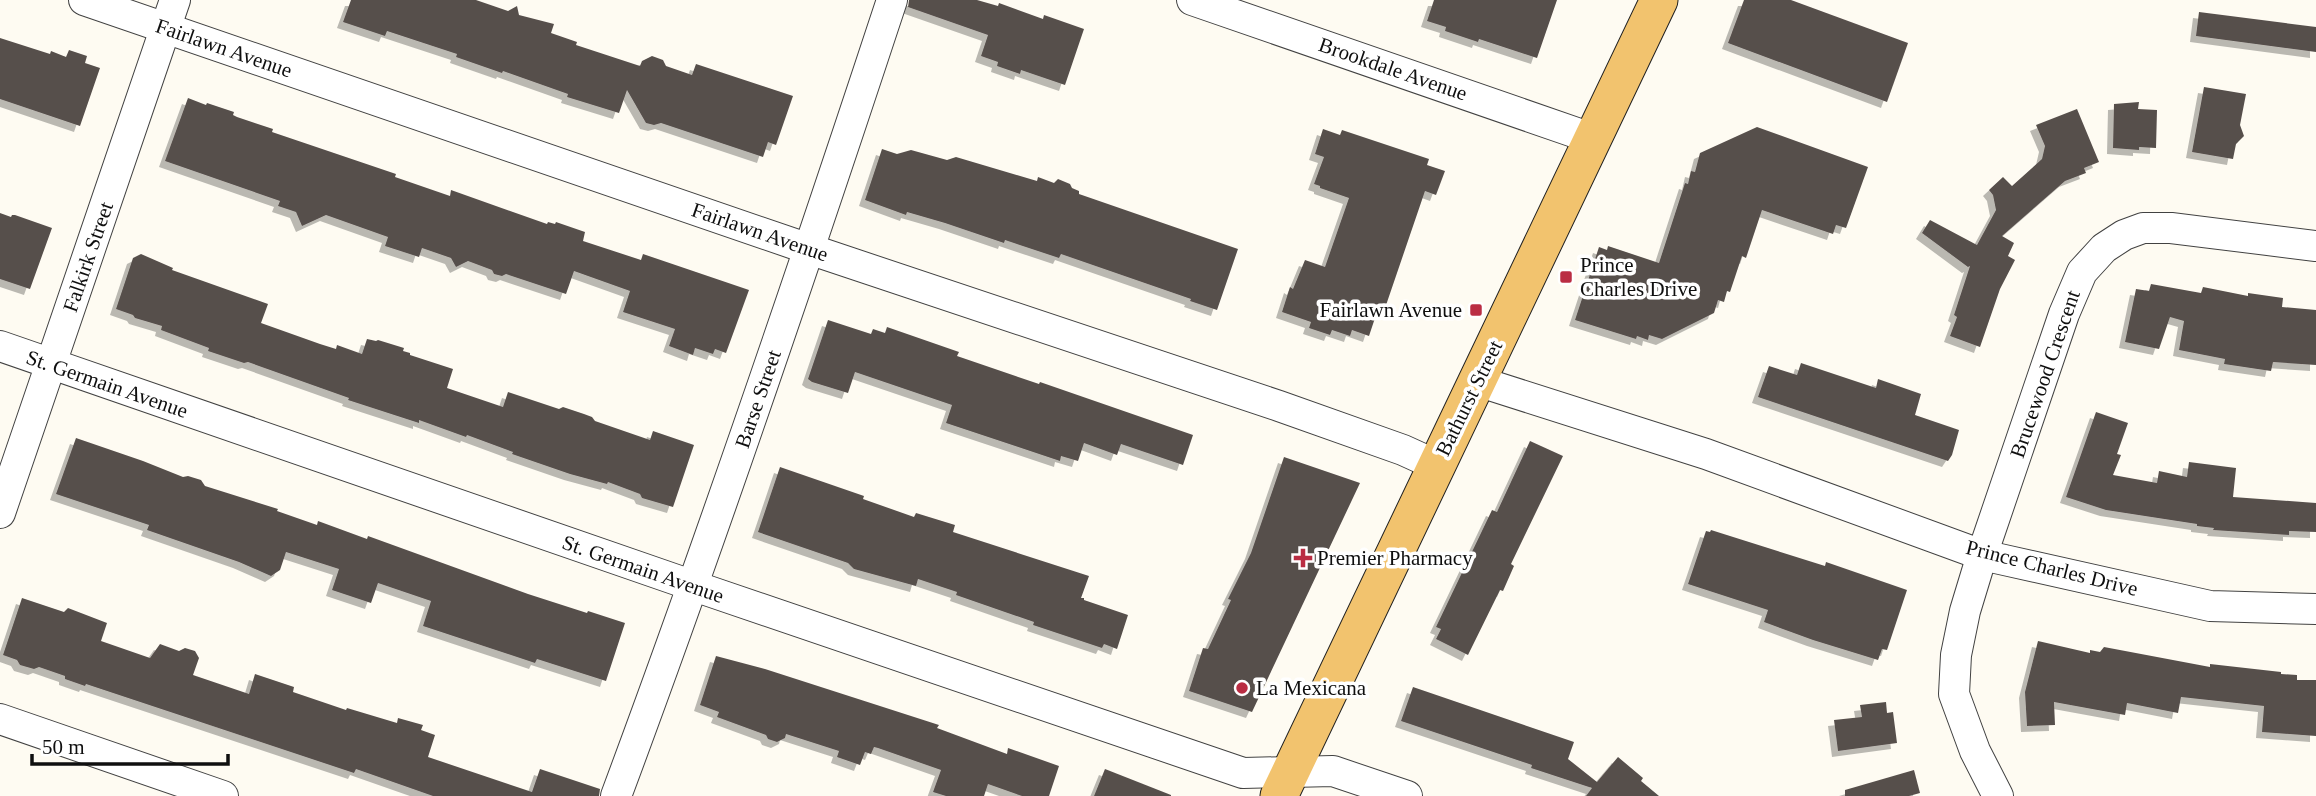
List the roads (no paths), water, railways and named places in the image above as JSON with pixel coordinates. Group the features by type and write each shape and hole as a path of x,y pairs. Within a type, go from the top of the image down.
{"main road":[{"name":"Bathurst Street","path":"1285,784 1659,0"}],"street":[{"name":"Fairlawn Avenue","path":"83,0 809,249 1279,406 1403,450 1436,465"},
{"name":"Falkirk Street","path":"0,513 175,0"},
{"name":"Barse Street","path":"616,796 694,586 892,0"},
{"name":"Brookdale Avenue","path":"1192,0 1594,139"},
{"name":"Brucewood Crescent","path":"1998,796 1975,751 1954,694 1956,655 1965,611 1982,555 2072,293 2082,272 2104,248 2143,228 2171,228 2316,246"},
{"name":"St. Germain Avenue","path":"0,346 1243,773 1285,784 1333,771 1407,796"},
{"name":"Prince Charles Drive","path":"1477,381 1706,454 1982,555 2210,606 2316,609"},
{"path":"0,719 223,796"}],"place":[{"name":"Prince Charles Drive","path":"1566,277"},
{"name":"Fairlawn Avenue","path":"1476,310"},
{"name":"Premier Pharmacy","path":"1303,558"},
{"name":"La Mexicana","path":"1242,688"}]}
